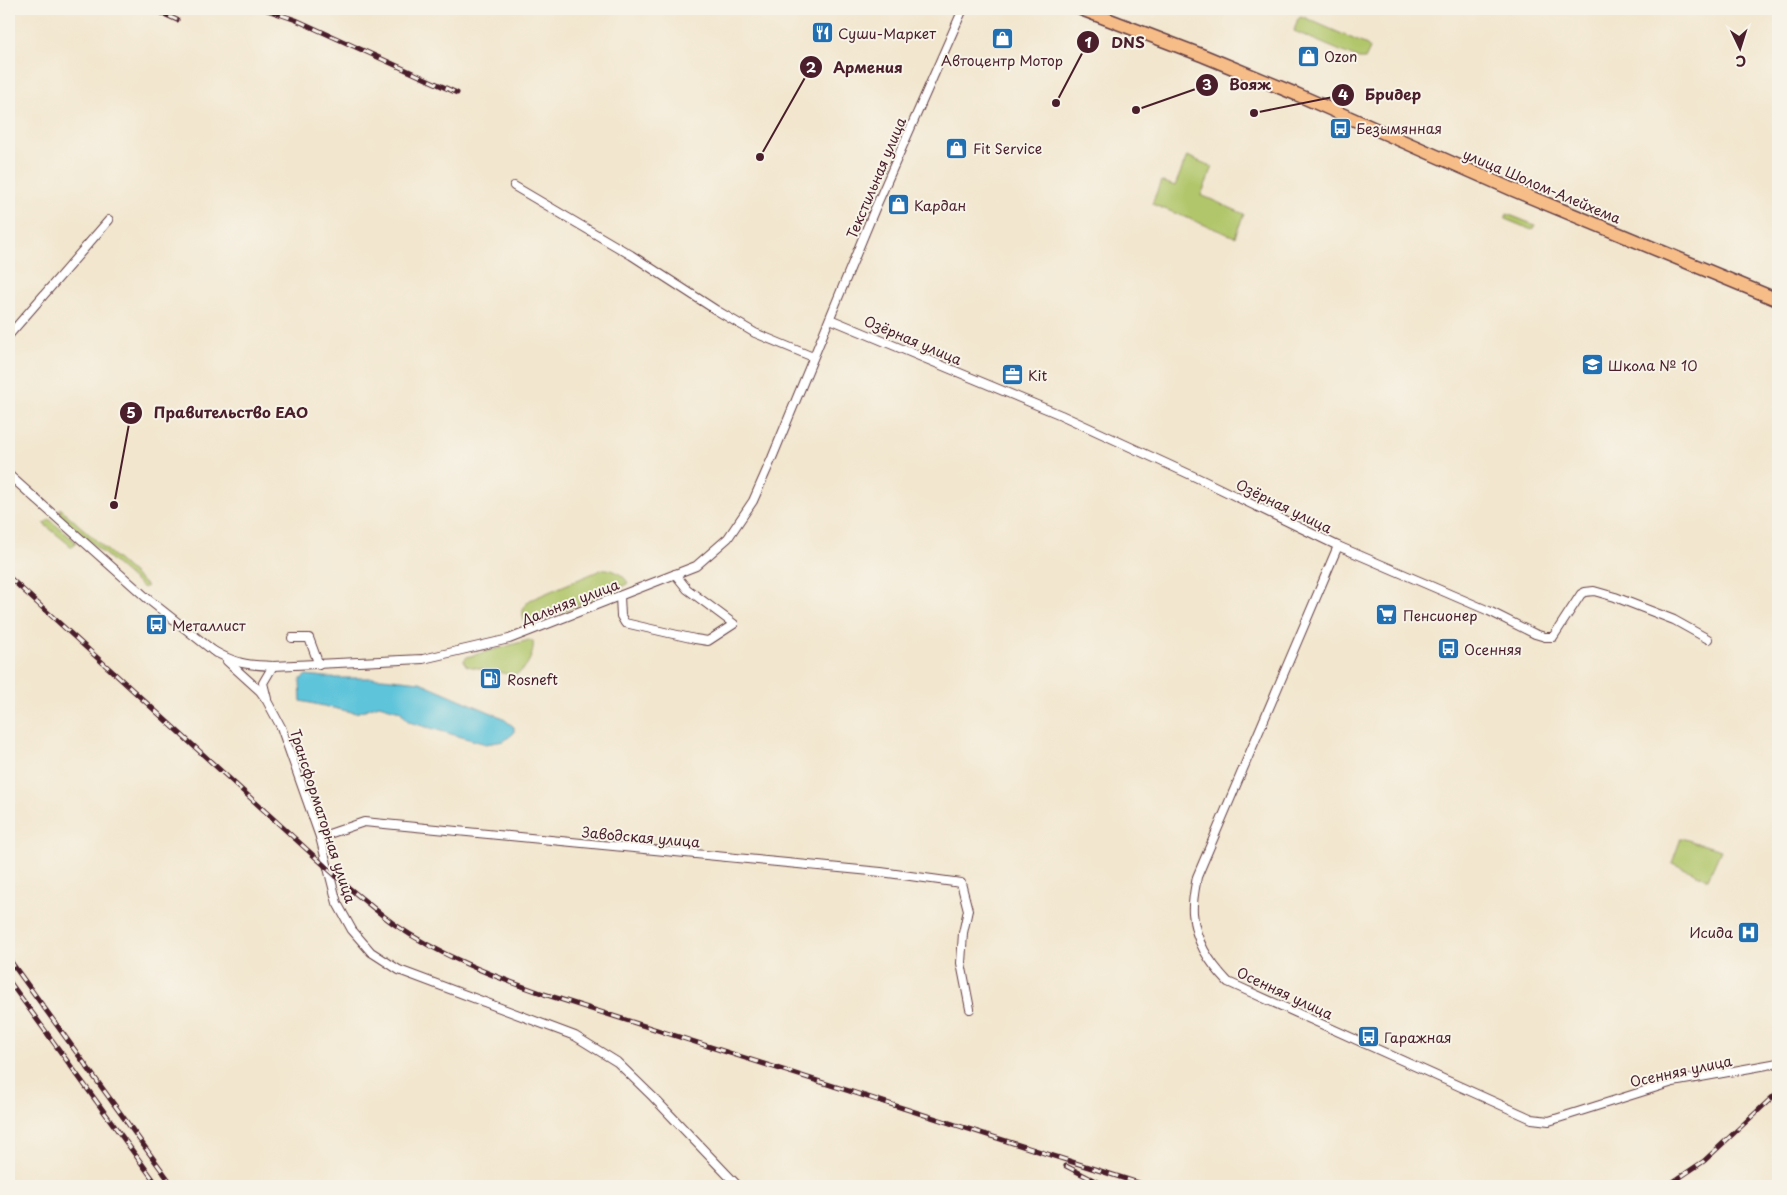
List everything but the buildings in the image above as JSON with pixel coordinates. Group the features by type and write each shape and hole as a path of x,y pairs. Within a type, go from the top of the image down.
{"main road":[{"path":"1081,9 1278,86 1511,189 1778,300"}],"street":[{"name":"Текстильная улица","path":"813,357 874,211 963,9"},
{"path":"514,186 631,255 755,333 813,357"},
{"path":"9,335 109,220"},
{"name":"Озёрная улица","path":"830,319 1061,416 1204,481 1338,546 1545,637 1553,638 1581,594 1589,591 1614,597 1674,620 1708,640"},
{"name":"Дальняя улица","path":"212,650 236,663 249,666 423,659 509,639 696,566 728,538 753,500 813,357"},
{"name":"Трансформаторная улица","path":"9,475 149,600 250,682 268,701 281,727 320,837 337,903 352,930 371,952 399,970 575,1036 592,1046 616,1062 646,1090 738,1186"},
{"name":"Осенняя улица","path":"1338,546 1197,877 1192,911 1198,940 1213,965 1228,982 1532,1118 1549,1121 1673,1082 1778,1063"},
{"path":"620,596 621,616 625,623 708,641 734,624 687,589 675,574"},
{"path":"292,638 309,638 319,664"},
{"path":"268,701 263,683 273,666"},
{"name":"Заводская улица","path":"320,837 364,822 862,870 961,883 968,910 963,933 961,963 970,1008"}],"green space":[{"path":"1301,16 1367,45 1370,49 1365,59 1359,59 1294,31 1298,18"},
{"path":"1187,156 1213,167 1201,195 1244,214 1235,237 1152,204 1161,181 1175,186"},
{"path":"1507,214 1535,225 1532,230 1505,219"},
{"path":"60,508 147,586 143,588 60,515"},
{"path":"49,519 76,542 72,547 44,524"},
{"path":"603,569 617,573 624,577 628,583 526,627 523,609 530,600"},
{"path":"529,640 533,642 531,657 525,667 517,674 513,675 467,666 465,664 464,660 467,657"},
{"path":"1681,838 1721,850 1708,879 1672,863"}],"water":[{"path":"306,675 336,678 382,678 420,682 501,717 514,727 514,733 504,741 486,744 409,722 400,711 379,705 356,713 301,701 300,680"}],"railway":[{"path":"153,9 177,20"},
{"path":"264,9 296,20 457,93"},
{"path":"9,577 349,888 394,924 429,945 486,972 544,994 1148,1186"},
{"path":"9,959 173,1186"},
{"path":"9,981 158,1186"},
{"path":"1667,1186 1704,1161 1778,1092"},
{"path":"1066,1166 1105,1186"}],"place":[{"name":"Суши-Маркет","path":"822,33"},
{"name":"Автоцентр Мотор","path":"1002,38"},
{"name":"Ozon","path":"1308,56"},
{"name":"DNS","path":"1056,103"},
{"name":"Вояж","path":"1136,110"},
{"name":"Бридер","path":"1254,113"},
{"name":"Безымянная","path":"1340,128"},
{"name":"Fit Service","path":"957,148"},
{"name":"Армения","path":"760,157"},
{"name":"Кардан","path":"898,205"},
{"name":"Школа № 10","path":"1592,365"},
{"name":"Kit","path":"1012,375"},
{"name":"Правительство ЕАО","path":"114,505"},
{"name":"Пенсионер","path":"1387,615"},
{"name":"Металлист","path":"156,625"},
{"name":"Осенняя","path":"1448,649"},
{"name":"Rosneft","path":"491,679"},
{"name":"Исида","path":"1749,932"},
{"name":"Гаражная","path":"1368,1037"}]}
